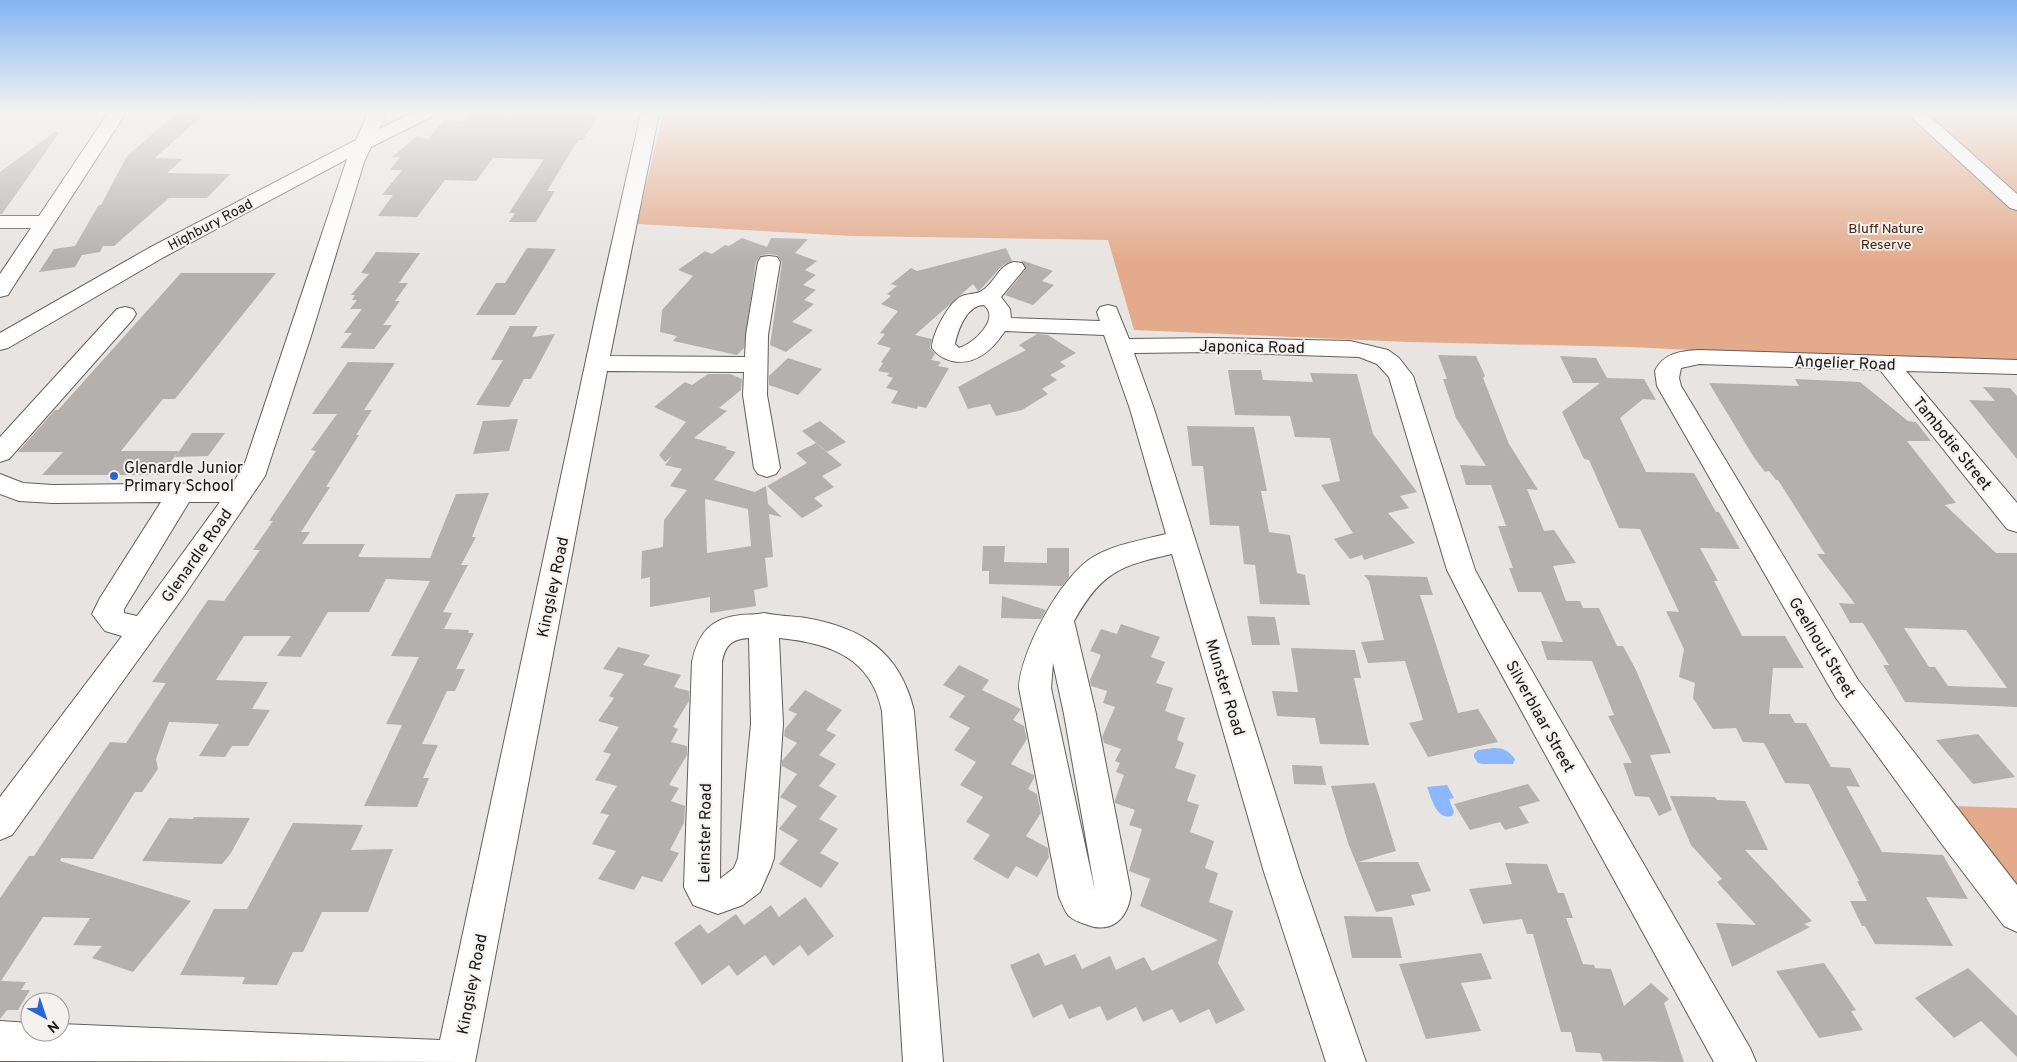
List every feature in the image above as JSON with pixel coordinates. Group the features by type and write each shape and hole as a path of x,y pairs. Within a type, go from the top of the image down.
{"street":[{"path":"0,290 84,163"},
{"name":"Highbury Road","path":"0,343 102,282 327,163"},
{"name":"Glenardle Road","path":"0,824 144,629 241,492 258,463 356,163"},
{"name":"Kingsley Road","path":"455,1061 640,163"},
{"path":"1971,163 2017,204"},
{"path":"0,222 45,222"},
{"path":"767,468 755,395 757,335 769,262"},
{"path":"988,298 1014,268"},
{"path":"988,298 994,301 1002,314 999,324 986,342 967,355 954,354 944,348 943,338 964,305 974,299 988,298"},
{"path":"0,453 125,314"},
{"name":"Japonica Road","path":"999,324 1114,329 1213,345 1350,348 1365,350 1383,356"},
{"name":"Munster Road","path":"1114,329 1182,541 1282,872 1346,1062"},
{"name":"Silverblaar Street","path":"1383,356 1393,364 1401,376 1462,570 1497,638 1736,1062"},
{"name":"Angelier Road","path":"1674,362 1699,357 2017,367"},
{"name":"Geelhout Street","path":"1674,362 1667,368 1666,376 1669,386 1847,689 2017,914"},
{"path":"598,363 756,365"},
{"name":"Tambotie Street","path":"1888,364 2017,522"},
{"path":"0,483 19,492 27,493 180,494 241,492"},
{"path":"144,629 115,623 107,614 110,606 180,494"},
{"path":"1059,621 1080,714 1113,893 1112,901 1104,911 1088,908 1080,903 1077,897 1035,688 1035,672 1039,658 1059,621 1089,575 1101,565 1120,556 1182,541"},
{"name":"Leinster Road","path":"764,625 767,724 756,858 752,872 739,888 719,897 705,893 702,887 707,662 709,651 715,640 725,631 764,625 816,632 850,643 871,658 889,681 895,695 898,711 923,1062"},
{"path":"0,1041 455,1061"}],"green space":[{"name":"Bluff Nature Reserve","path":"651,163 2017,163 2017,366 1630,347 1408,342 1134,330 1108,240 852,236 637,224"},
{"path":"1952,806 2017,808 2017,887"}],"water":[{"path":"1503,749 1508,752 1515,759 1513,764 1483,764 1478,763 1474,757 1478,750"},
{"path":"1447,785 1454,798 1449,799 1454,812 1452,816 1442,815 1438,812 1427,787"}],"building":[{"path":"13,163 38,163 2,214 0,214 0,172"},
{"path":"124,163 179,163 167,173 230,174 207,198 169,198 114,246 103,246 100,252 82,255 75,267 39,272 54,249 75,246 98,206 101,205"},
{"path":"396,163 490,163 476,181 445,180 417,217 378,216 393,195 382,195 402,170 390,170"},
{"path":"542,163 564,163 547,191 555,191 536,222 509,222 515,213 509,213"},
{"path":"742,238 767,247 771,238 808,239 795,253 817,261 805,270 816,275 803,285 816,290 804,300 814,304 792,322 813,330 786,352 770,345 782,262 777,255 769,254 761,255 756,262 744,348 737,355 673,341 677,336 660,332 662,310 693,276 678,270 705,251 712,254 725,245 729,246"},
{"path":"527,248 556,249 515,315 476,315 496,283 505,283"},
{"path":"1006,248 1012,261 1003,265 980,290 978,291 973,284 915,335 932,339 930,348 935,354 931,360 941,362 938,366 949,368 926,408 918,406 917,409 891,403 898,391 886,388 893,378 887,376 889,373 878,371 883,363 881,362 891,348 877,344 885,334 880,333 898,311 881,304 891,296 887,294 897,286 891,284 911,268 917,271"},
{"path":"376,252 420,253 399,283 408,283 395,301 400,301 383,325 392,325 374,349 340,348 352,333 344,333 362,309 350,309 357,300 352,300 355,295 351,295 369,274 361,273"},
{"path":"1021,260 1053,271 1042,281 1054,285 1033,305 1005,295 1026,269"},
{"path":"181,273 276,273 175,399 163,399 121,451 179,451 161,475 42,475 63,452 18,452"},
{"path":"510,326 538,326 532,337 555,334 531,379 524,379 509,407 476,405 503,360 491,360"},
{"path":"1037,334 1048,335 1076,353 1060,362 1066,366 1050,375 1057,380 1042,389 1048,394 1022,410 996,416 990,404 968,409 958,387 1026,350 1019,345"},
{"path":"1438,355 1476,356 1509,444 1538,490 1527,489 1544,531 1554,530 1576,563 1553,566 1566,601 1580,601 1583,608 1599,608 1617,646 1623,646 1636,670 1671,753 1650,755 1672,810 1659,816 1649,797 1635,796 1623,763 1632,763 1608,716 1614,715 1592,661 1547,660 1541,641 1563,642 1541,592 1518,592 1509,568 1513,568 1498,526 1506,526 1491,485 1466,485 1460,465 1486,466 1456,418 1443,379 1447,379"},
{"path":"1560,356 1596,358 1607,378 1644,379 1656,400 1643,399 1620,418 1646,472 1694,473 1740,549 1700,548 1718,581 1714,581 1742,636 1785,636 1804,668 1773,668 1769,714 1790,714 1795,723 1806,723 1831,767 1850,768 1860,787 1846,786 1882,852 1943,855 1968,899 1926,897 1953,946 1875,944 1865,926 1862,926 1850,901 1867,901 1857,881 1859,881 1809,784 1785,783 1764,743 1743,742 1736,728 1713,729 1693,698 1695,683 1679,677 1684,649 1666,611 1679,612 1640,529 1619,528 1589,460 1584,459 1562,412 1600,383 1573,383"},
{"path":"788,358 822,369 798,395 769,385 769,376"},
{"path":"348,362 395,363 364,410 372,410 356,435 359,435 326,487 330,487 301,532 310,532 302,544 365,544 358,557 430,558 456,494 489,493 472,537 476,537 461,565 468,565 443,612 452,613 444,629 469,630 468,633 474,633 456,669 465,669 455,691 447,691 422,744 438,745 423,778 429,778 417,807 364,806 402,725 386,724 419,657 391,656 430,581 386,579 369,612 328,612 301,657 277,656 291,636 244,636 216,680 268,682 252,709 270,710 248,746 232,746 225,757 199,756 219,724 169,722 156,759 158,769 142,792 135,792 93,859 61,858 60,861 191,901 133,972 92,958 102,946 73,945 90,918 43,917 1,981 26,982 21,990 30,990 29,992 20,992 20,1007 18,1010 7,1010 0,1019 0,898 29,856 34,856 110,742 126,743 166,683 152,682 208,600 224,601 260,550 253,550 273,521 269,521 316,451 311,450 337,414 312,414"},
{"path":"1228,370 1261,370 1263,380 1313,382 1310,373 1357,374 1373,434 1417,492 1400,496 1409,508 1388,513 1415,543 1364,560 1362,555 1350,559 1334,539 1353,533 1321,485 1340,481 1330,438 1295,437 1290,416 1235,415"},
{"path":"708,374 730,374 742,379 741,390 719,408 727,411 694,438 727,447 725,449 736,452 714,480 755,492 766,486 768,504 782,517 769,514 773,557 765,558 768,587 754,590 756,606 710,613 710,597 650,607 650,577 641,579 642,551 663,547 664,520 687,490 670,486 682,469 665,465 672,456 665,462 659,455 686,422 654,407 685,382 692,385","holes":["705,499 748,509 751,546 707,553"]},
{"path":"1795,379 1860,382 1908,421 1916,422 1931,441 1907,441 1956,503 1945,505 1996,553 2017,553 2017,707 1905,702 1883,665 1889,665 1863,623 1850,623 1839,603 1855,604 1817,554 1825,554 1778,480 1769,471 1765,472 1753,456 1709,383 1799,386","holes":["1904,628 1966,630 2007,688 1948,686 1935,667 1929,667"]},
{"path":"1983,387 2010,388 2017,396 2017,459 1969,400 1995,401"},
{"path":"518,419 509,451 473,454 483,421"},
{"path":"820,421 846,442 827,452 802,431"},
{"path":"1187,426 1254,427 1267,491 1261,491 1269,532 1290,535 1297,573 1305,575 1310,605 1260,604 1255,565 1244,564 1239,526 1210,525 1203,466 1192,466"},
{"path":"192,433 225,433 208,456 175,457"},
{"path":"816,443 842,465 822,476 834,487 814,498 823,506 802,518 767,486 807,463 796,453"},
{"path":"983,546 1005,546 1004,562 1047,563 1047,548 1069,548 1069,577 1062,586 989,584 989,571 982,571"},
{"path":"1364,575 1427,577 1433,595 1420,595 1458,713 1478,709 1498,742 1428,757 1409,723 1423,720 1405,661 1368,663 1361,642 1384,640 1369,581"},
{"path":"1002,596 1046,610 1041,619 1001,618"},
{"path":"1247,616 1275,617 1280,645 1252,645"},
{"path":"1121,624 1160,637 1151,657 1165,662 1156,683 1173,688 1165,711 1185,718 1177,740 1184,743 1175,768 1196,775 1187,801 1199,805 1190,832 1214,841 1205,868 1218,873 1209,902 1233,911 1218,963 1245,1010 1216,1024 1209,1009 1180,1023 1172,1009 1143,1022 1136,1007 1107,1021 1100,1006 1069,1019 1062,1004 1033,1018 1010,965 1039,953 1045,966 1075,954 1082,969 1110,956 1116,970 1144,957 1152,971 1218,940 1140,906 1150,879 1129,871 1142,829 1129,825 1135,810 1115,803 1124,775 1116,772 1120,763 1115,761 1121,749 1104,743 1102,737 1115,707 1103,703 1107,691 1091,686 1090,680 1101,655 1090,651 1101,629 1117,634"},
{"path":"618,647 650,655 643,665 681,675 674,687 689,691 689,701 673,727 678,729 671,742 687,746 687,755 669,785 679,788 671,801 685,806 684,823 670,850 679,853 662,882 642,876 634,890 598,879 616,851 592,844 609,815 600,813 617,786 595,780 611,754 603,752 619,727 598,721 614,698 609,696 624,674 603,669"},
{"path":"1291,648 1355,650 1361,678 1354,678 1369,745 1320,744 1315,718 1277,716 1272,691 1298,692"},
{"path":"959,665 989,680 982,690 1021,709 1013,720 1024,726 1027,739 1011,764 1034,775 1028,789 1037,794 1041,813 1026,836 1048,848 1049,857 1037,877 1016,866 1008,879 973,859 990,835 966,822 983,797 960,785 976,762 954,750 970,728 949,717 965,696 943,685"},
{"path":"805,690 842,710 826,730 836,735 819,755 836,764 819,786 837,796 819,819 838,829 820,853 839,863 821,888 779,864 798,840 779,829 797,806 780,797 797,774 782,766 782,761 797,743 784,736 785,729 797,714 788,710"},
{"path":"1978,734 2015,777 1973,784 1936,740"},
{"path":"1292,765 1322,766 1326,785 1294,784"},
{"path":"1375,783 1396,851 1358,862 1418,862 1431,891 1411,895 1415,905 1376,912 1348,843 1331,786"},
{"path":"1528,784 1540,801 1519,807 1529,823 1505,830 1500,822 1470,830 1454,804"},
{"path":"1670,796 1715,797 1717,800 1745,801 1768,850 1745,850 1812,921 1804,924 1810,927 1732,967 1716,923 1756,925 1717,882 1722,879 1691,845"},
{"path":"194,817 250,818 231,853 222,864 142,861 169,818 193,819"},
{"path":"293,823 363,825 351,850 393,849 368,912 322,912 303,952 293,952 277,985 242,984 245,977 180,975 214,909 247,909"},
{"path":"1505,863 1547,864 1558,893 1564,893 1573,918 1566,918 1583,964 1594,965 1595,968 1611,969 1624,1006 1651,983 1669,999 1664,1003 1684,1062 1603,1061 1600,1053 1576,1052 1571,1032 1561,1032 1533,934 1527,934 1522,919 1483,924 1469,889 1512,884"},
{"path":"805,897 834,936 808,956 800,945 773,966 765,955 737,976 729,965 702,985 674,943 700,924 708,934 736,914 744,925 771,905 779,917"},
{"path":"1344,916 1392,917 1402,958 1352,958"},
{"path":"1481,953 1492,979 1461,983 1481,1031 1426,1039 1399,964"},
{"path":"1824,963 1856,1010 1851,1011 1863,1030 1819,1038 1776,971"},
{"path":"1968,968 2017,1016 2017,1057 1981,1021 1954,1038 1915,998"}],"place":[{"name":"Glenardle Junior Primary School","path":"114,476"}]}
